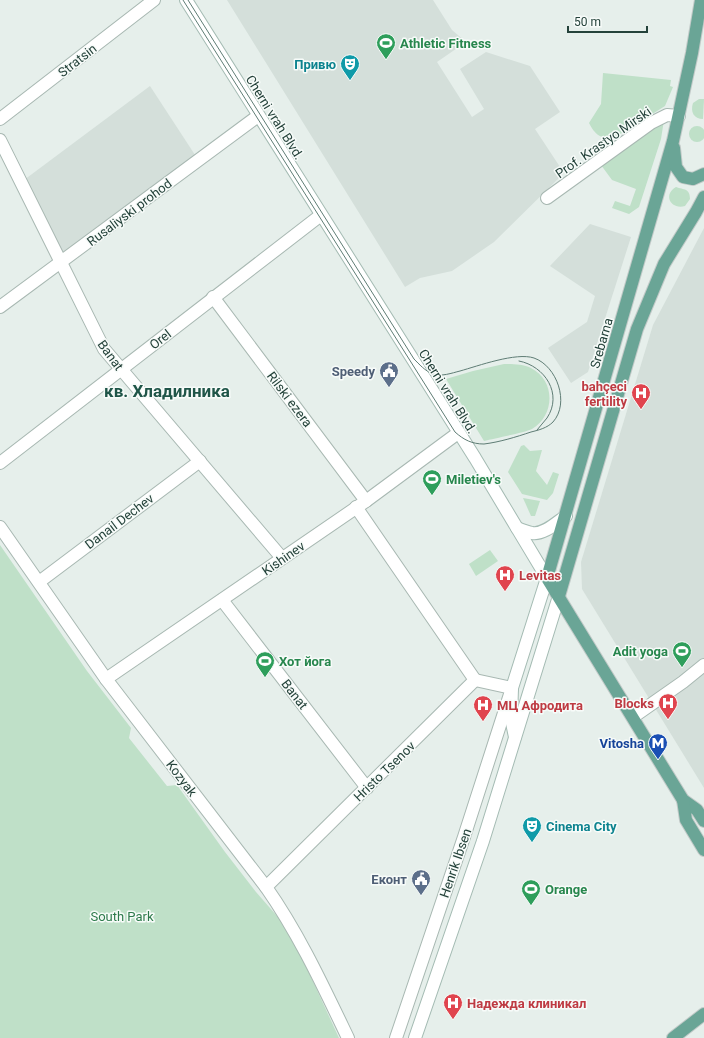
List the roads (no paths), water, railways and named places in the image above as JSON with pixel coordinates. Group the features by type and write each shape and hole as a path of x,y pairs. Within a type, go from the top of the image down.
{"main road":[{"path":"679,116 701,0"},
{"path":"692,52 704,42"},
{"name":"Srebarna","path":"547,578 566,516 679,116"},
{"path":"673,141 675,164 680,174 683,177 693,179 704,174"},
{"path":"559,596 637,329 664,264 704,197"},
{"name":"Cherni vrah Blvd.","path":"547,578 683,800 686,820 704,850"},
{"name":"Cherni vrah Blvd.","path":"683,800 697,810 704,821"},
{"path":"673,1038 704,1014"}],"street":[{"name":"Stratsin","path":"0,119 154,0"},
{"name":"Cherni vrah Blvd.","path":"186,0 458,433 547,578"},
{"name":"Prof. Krastyo Mirski","path":"547,198 651,122 667,115 679,116"},
{"name":"Rusaliyski prohod","path":"0,307 258,116"},
{"name":"Banat","path":"0,140 104,349 282,558"},
{"name":"Orel","path":"0,463 321,215"},
{"name":"Rilski ezera","path":"213,297 361,504 475,680"},
{"name":"Kishinev","path":"106,679 361,504 458,433"},
{"name":"Danail Dechev","path":"39,582 200,461"},
{"path":"517,528 527,532 537,533 566,516"},
{"name":"Kozyak","path":"0,527 106,679 283,911 320,979 348,1038"},
{"name":"Henrik Ibsen","path":"396,1038 464,837 547,578"},
{"name":"Henrik Ibsen","path":"415,1038 483,841 559,596"},
{"name":"Banat","path":"222,600 367,788"},
{"path":"633,717 684,682 704,665"},
{"path":"475,680 512,688"},
{"name":"Hristo Tsenov","path":"266,887 475,680"},
{"name":"Henrik Ibsen","path":"512,688 511,718 515,736"}],"tram line":[{"path":"183,0 455,432 468,441 484,444 540,430 551,424 558,414 561,396 555,377 542,362 534,358 507,358 450,374 439,375 427,371 414,359 188,0"},
{"path":"519,361 537,369 544,375 549,382 552,391 553,400 551,409 547,418 537,430"}],"place":[{"name":"Athletic Fitness","path":"386,60"},
{"name":"Привю","path":"350,81"},
{"name":"Speedy","path":"389,388"},
{"name":"bahçeci fertility","path":"641,410"},
{"name":"Miletiev's","path":"432,496"},
{"name":"Levitas","path":"505,592"},
{"name":"Adit yoga","path":"682,668"},
{"name":"Хот йога","path":"265,678"},
{"name":"Blocks","path":"668,720"},
{"name":"МЦ Афродита","path":"483,722"},
{"name":"Vitosha","path":"658,760"},
{"name":"Cinema City","path":"532,843"},
{"name":"Еконт","path":"421,896"},
{"name":"Orange","path":"531,906"},
{"name":"Надежда клиникал","path":"453,1020"}],"district":[{"name":"кв. Хладилника","path":"167,391"}],"park label":[{"name":"South Park","path":"122,916"}]}
